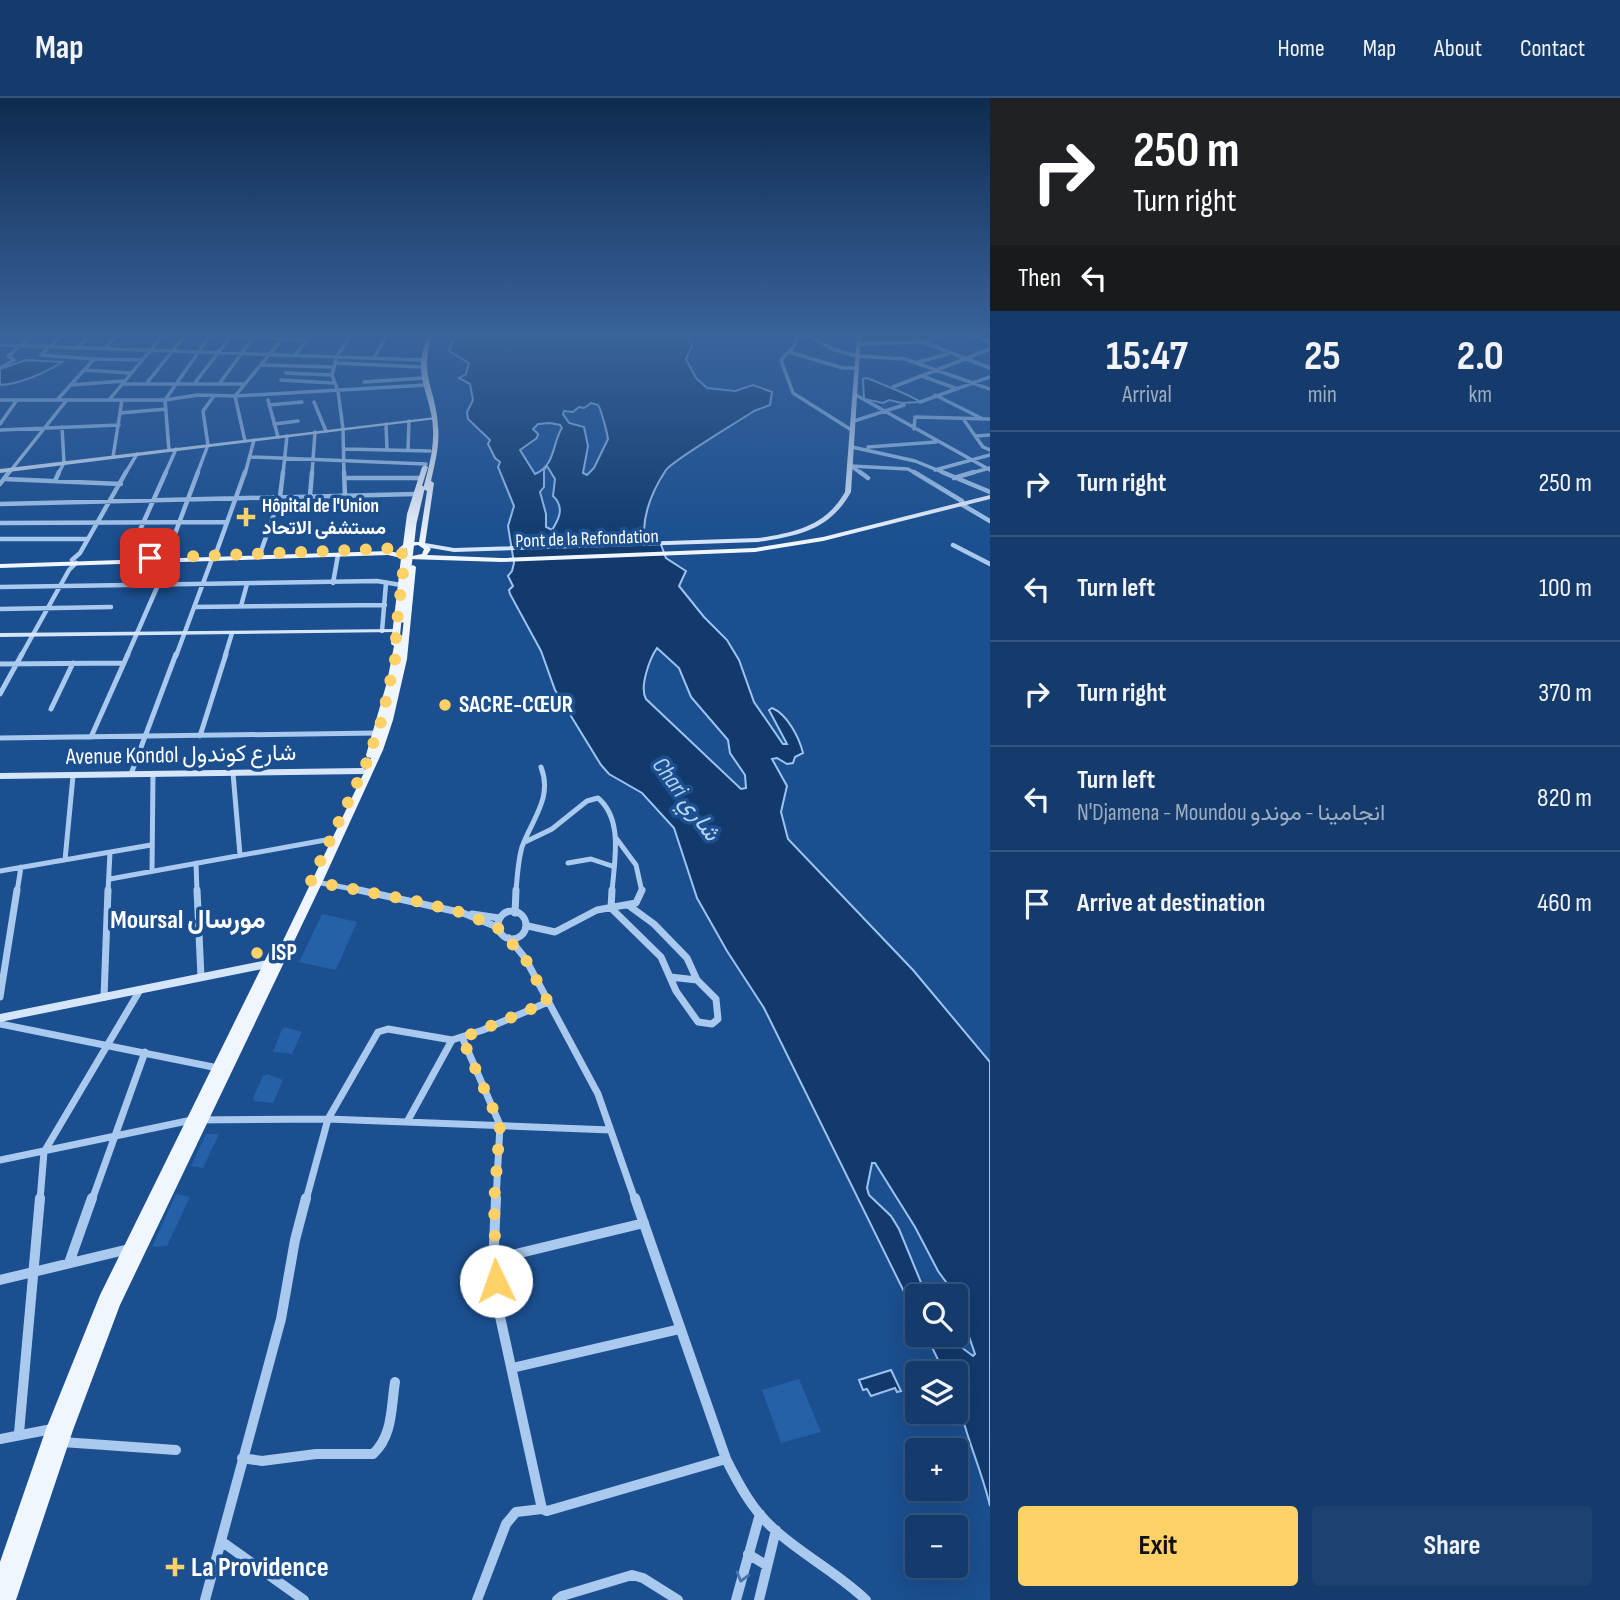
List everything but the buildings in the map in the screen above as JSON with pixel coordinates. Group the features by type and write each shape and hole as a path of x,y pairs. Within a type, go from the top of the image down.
{"main road":[{"path":"400,657 396,631 404,551 435,439 435,418 431,404"},
{"path":"314,882 363,771 412,620 416,571 425,546 428,466 435,439"},
{"path":"197,1120 218,1068 379,750 389,720 400,657 413,523 421,490 420,478 428,466"},
{"path":"74,562 338,555 404,551 425,546 455,556 674,549 755,550 805,543 990,494"},
{"path":"0,565 404,551 420,557 439,558 501,555"},
{"path":"416,571 439,558"},
{"path":"0,1586 133,1249 273,963"},
{"path":"7,1600 60,1433"}],"street":[{"path":"0,424 15,404"},
{"path":"0,484 63,404"},
{"path":"113,457 121,404"},
{"path":"165,404 169,450"},
{"path":"166,558 208,445 203,411 208,404"},
{"path":"237,404 245,441"},
{"path":"269,404 278,437"},
{"path":"315,404 326,431"},
{"path":"339,404 343,429 345,495"},
{"path":"811,404 853,431"},
{"path":"674,549 758,540 810,528 833,515 845,500 851,466 855,404"},
{"path":"869,404 989,469"},
{"path":"954,404 988,420"},
{"path":"854,421 904,405"},
{"path":"120,413 166,409"},
{"path":"914,429 915,417 988,420"},
{"path":"0,471 435,418"},
{"path":"935,470 990,453 964,420"},
{"path":"274,424 298,421"},
{"path":"408,450 409,421"},
{"path":"386,424 387,450"},
{"path":"0,430 119,425"},
{"path":"55,481 64,463 62,427"},
{"path":"310,496 315,432"},
{"path":"975,436 990,435"},
{"path":"260,554 281,497 287,436"},
{"path":"131,774 251,457 254,440"},
{"path":"852,447 936,442"},
{"path":"863,447 935,470 990,494"},
{"path":"127,559 176,449"},
{"path":"344,449 430,451"},
{"path":"0,694 137,454"},
{"path":"251,457 428,466"},
{"path":"851,466 868,478"},
{"path":"851,466 908,469 990,521"},
{"path":"954,478 989,469"},
{"path":"346,478 420,478"},
{"path":"5,479 121,484"},
{"path":"0,504 345,495 421,490"},
{"path":"0,523 226,522"},
{"path":"0,539 88,538"},
{"path":"953,545 990,564"},
{"path":"332,583 338,555"},
{"path":"0,587 332,583 401,585"},
{"path":"382,631 386,583"},
{"path":"240,606 247,584"},
{"path":"92,737 158,585"},
{"path":"194,607 385,605"},
{"path":"0,609 111,607"},
{"path":"0,635 396,631"},
{"path":"200,736 232,633"},
{"path":"51,709 73,663"},
{"path":"0,664 124,663"},
{"path":"0,738 377,733"},
{"path":"515,913 525,842 544,801 546,779 541,767"},
{"name":"Avenue Kondol شارع كوندول","path":"0,776 363,771"},
{"path":"233,773 240,855"},
{"path":"152,871 153,774"},
{"path":"65,860 73,776"},
{"path":"525,842 541,836 593,798 602,800 608,806 616,838 611,908 654,949 676,991 698,1022 712,1024 718,1019 716,999 697,980 694,969 679,949 654,924 628,905"},
{"path":"528,926 555,932 597,910 628,905 639,900 641,881 636,864 616,838"},
{"path":"110,879 331,839"},
{"path":"0,871 151,845"},
{"path":"104,997 110,852"},
{"path":"568,863 591,859 612,866"},
{"path":"196,863 201,977"},
{"path":"0,997 21,867"},
{"path":"314,882 463,913 499,918 515,913 525,917 528,926 523,935 525,958"},
{"path":"463,913 497,927"},
{"path":"499,918 497,927 500,933 509,938 525,958 587,1070 644,1223 726,1459 739,1484 760,1514 776,1530 852,1586 866,1600"},
{"path":"509,938 541,930"},
{"path":"0,1018 273,963"},
{"path":"670,977 697,980"},
{"path":"19,1433 44,1152 140,990"},
{"path":"205,1600 281,1320 295,1240 328,1119 378,1032 388,1029 452,1040 548,1002"},
{"path":"0,1024 218,1068"},
{"path":"462,1038 500,1125 494,1203 499,1312 542,1509"},
{"path":"407,1122 452,1040"},
{"path":"69,1264 145,1052"},
{"path":"0,1160 197,1120 328,1119 610,1130"},
{"path":"495,1259 644,1223"},
{"path":"0,1280 133,1249"},
{"path":"512,1368 680,1329"},
{"path":"242,1458 262,1461 316,1454 373,1454 381,1449 386,1437 395,1382"},
{"path":"0,1439 19,1433 60,1433 176,1450"},
{"path":"477,1600 510,1519 516,1513 542,1509 547,1511 726,1459"},
{"path":"736,1600 760,1514"},
{"path":"759,1600 776,1530"},
{"path":"220,1541 304,1600"},
{"path":"748,1554 766,1565"},
{"path":"557,1600 566,1594 632,1575 643,1578 678,1600"}],"shaded area":[{"path":"322,914 357,922 336,970 299,962"},
{"path":"285,1027 302,1032 292,1054 273,1052"},
{"path":"267,1074 283,1080 273,1103 254,1101 263,1076"},
{"path":"206,1134 219,1134 203,1168 191,1166"},
{"path":"176,1194 190,1197 167,1246 152,1247"},
{"path":"799,1379 821,1432 781,1443 762,1390"}],"water":[{"name":"Chari شاري","path":"471,404 589,404 573,412 564,411 563,414 569,423 584,427 588,446 583,473 587,475 594,468 608,439 598,405 595,404 770,404 754,411 671,465 651,498 644,530 660,542 666,558 686,571 679,586 727,640 739,660 754,702 783,744 787,744 769,710 772,708 787,721 799,740 803,753 795,757 793,763 787,764 777,758 772,759 787,786 781,812 788,839 913,970 990,1062 990,1506 964,1424 968,1424 968,1361 939,1361 932,1347 961,1347 973,1356 975,1354 968,1334 968,1284 947,1284 915,1227 875,1163 872,1163 867,1188 869,1195 891,1216 899,1229 922,1284 905,1284 905,1294 764,1008 697,898 674,828 642,793 609,774 601,765 555,690 541,651 509,590 513,586 508,576 514,563 508,526 514,506 498,467 500,462 488,444 490,440 468,419 467,412","holes":["538,424 560,425 562,428 547,465 535,474 520,450 537,438 538,434 533,429","547,466 555,479 553,496 560,509 552,530 546,527 546,514 540,492 544,487 544,470","657,648 679,668 691,697 728,740 730,753 745,775 746,788 741,789 646,699 645,680"]},
{"path":"891,1370 901,1391 897,1392 895,1388 871,1396 867,1389 863,1390 859,1380"}],"place":[{"name":"Hôpital de l'Union مستشفى الاتحاد","path":"246,517"},
{"name":"SACRE-CŒUR","path":"445,705"},
{"name":"ISP","path":"257,953"},
{"name":"La Providence","path":"175,1567"}],"district":[{"name":"Moursal مورسال","path":"188,920"}],"route":[{"path":"150,558 402,548 400,552 405,556 396,631 396,655 382,719 366,764 311,881 420,902 463,913 497,927 525,958 548,1002 462,1038 500,1125 494,1203 496,1281"}]}
